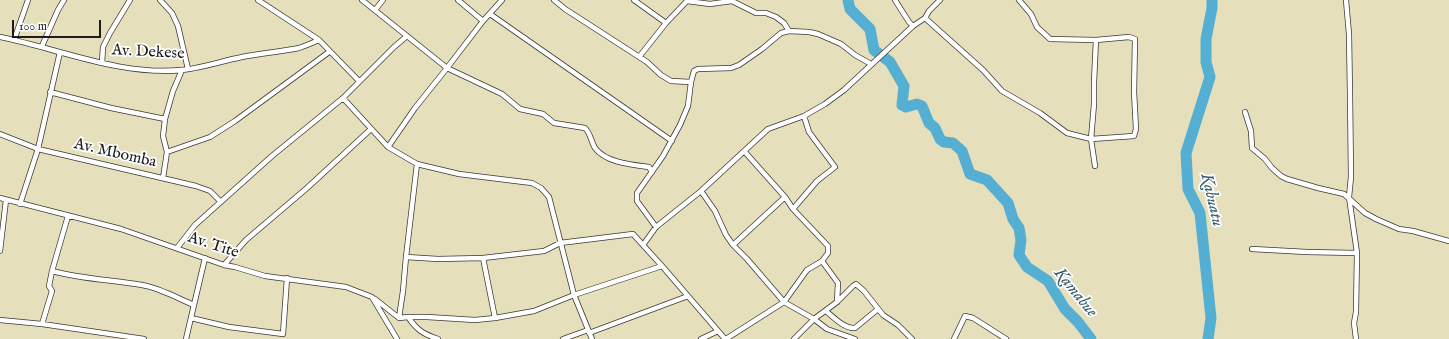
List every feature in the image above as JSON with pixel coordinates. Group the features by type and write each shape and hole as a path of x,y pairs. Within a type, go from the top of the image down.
{"street":[{"path":"14,40 28,0"},
{"path":"42,46 64,0"},
{"path":"102,63 103,47 130,0"},
{"path":"160,0 172,13 178,26 188,69"},
{"path":"258,0 319,40 329,52 359,81"},
{"path":"362,0 447,68 502,94 520,109 543,114 554,123 585,128 595,148 601,153 624,164 649,167 652,172"},
{"path":"375,10 383,0"},
{"path":"458,0 483,21"},
{"path":"388,147 415,108 483,21 502,0"},
{"path":"554,0 565,9 639,57 661,75 672,81 690,82"},
{"path":"634,0 666,23"},
{"path":"895,0 913,26"},
{"path":"643,245 656,227 701,191 768,129 804,116 825,104 844,90 913,26 925,18 929,11 940,0"},
{"path":"925,18 983,70 1002,90 1067,133 1091,139 1134,136 1136,133 1134,92 1135,39 1129,37 1096,40 1050,39 1037,27 1031,14 1019,0"},
{"path":"1346,0 1349,34 1350,88 1351,177 1349,197 1357,253 1357,306 1354,323 1356,339"},
{"path":"639,57 666,23 687,1 710,4 732,1 756,13 766,13 776,17 784,23 789,31"},
{"path":"490,14 672,141"},
{"path":"656,227 637,201 637,197 640,188 672,141 688,106 690,82 694,71 702,68 732,68 739,65 762,49 780,33 789,31 818,34 841,44 855,55 871,64"},
{"path":"177,248 195,225 272,156 343,98 407,36"},
{"name":"Av. Dekese","path":"0,37 42,46 102,63 135,68 182,70 242,57 299,48 319,40"},
{"path":"1095,166 1091,139 1094,104 1096,40"},
{"path":"20,204 38,149 60,52"},
{"path":"167,152 210,136 235,121 329,52"},
{"path":"163,178 167,152 163,136 165,119 173,91 182,70"},
{"path":"50,92 111,108 165,119"},
{"path":"343,98 388,147 417,164 459,174 532,183 541,188 549,197 574,295 592,339"},
{"path":"1245,112 1251,131 1252,148 1281,176 1318,188 1344,194 1365,213 1399,229 1413,231 1449,241"},
{"path":"793,209 818,181 835,166 809,132 804,116"},
{"path":"224,265 246,240 307,188 371,129"},
{"name":"Av. Mbomba","path":"0,134 38,149 196,186 210,191 221,202"},
{"path":"406,257 438,259 483,258 544,251 560,243 632,234 636,236 726,339 784,302 807,270 822,261 828,253 828,246 793,209 785,197 744,151"},
{"path":"417,164 399,318 427,317 475,320 534,311 574,295 662,266"},
{"path":"701,191 715,211 726,235 733,245 784,302 814,319 827,329 855,339"},
{"path":"733,245 785,197"},
{"name":"Av. Tite","path":"0,198 121,229 224,265 265,276 346,287 372,297 399,318"},
{"path":"0,247 6,200"},
{"path":"42,324 52,291 49,286 52,271 68,216"},
{"path":"1252,249 1357,253"},
{"path":"186,339 205,258"},
{"path":"483,258 495,318"},
{"path":"822,261 838,282 837,302"},
{"path":"52,271 74,277 142,285 157,289 194,305"},
{"path":"191,318 283,337 287,278"},
{"path":"794,339 814,319 837,302 856,284 864,291 878,309 912,339"},
{"path":"563,339 688,296"},
{"path":"372,297 397,339"},
{"path":"826,311 839,322 851,328 855,328 878,309"},
{"path":"954,339 965,316 973,318 1006,339"},
{"path":"408,317 416,328 438,339"},
{"path":"0,320 42,324 144,339"},
{"path":"701,339 718,331"}],"waterway":[{"name":"Kamabue","path":"848,0 850,9 870,29 874,50 890,62 904,86 902,105 906,107 917,104 922,106 929,123 935,128 940,139 944,142 953,143 962,151 970,174 987,180 1008,203 1013,219 1019,228 1021,240 1019,255 1027,267 1048,281 1065,309 1078,322 1091,339"},
{"name":"Kabuatu","path":"1208,339 1211,318 1200,213 1188,189 1186,153 1210,77 1206,62 1206,39 1212,8 1212,0"}]}
